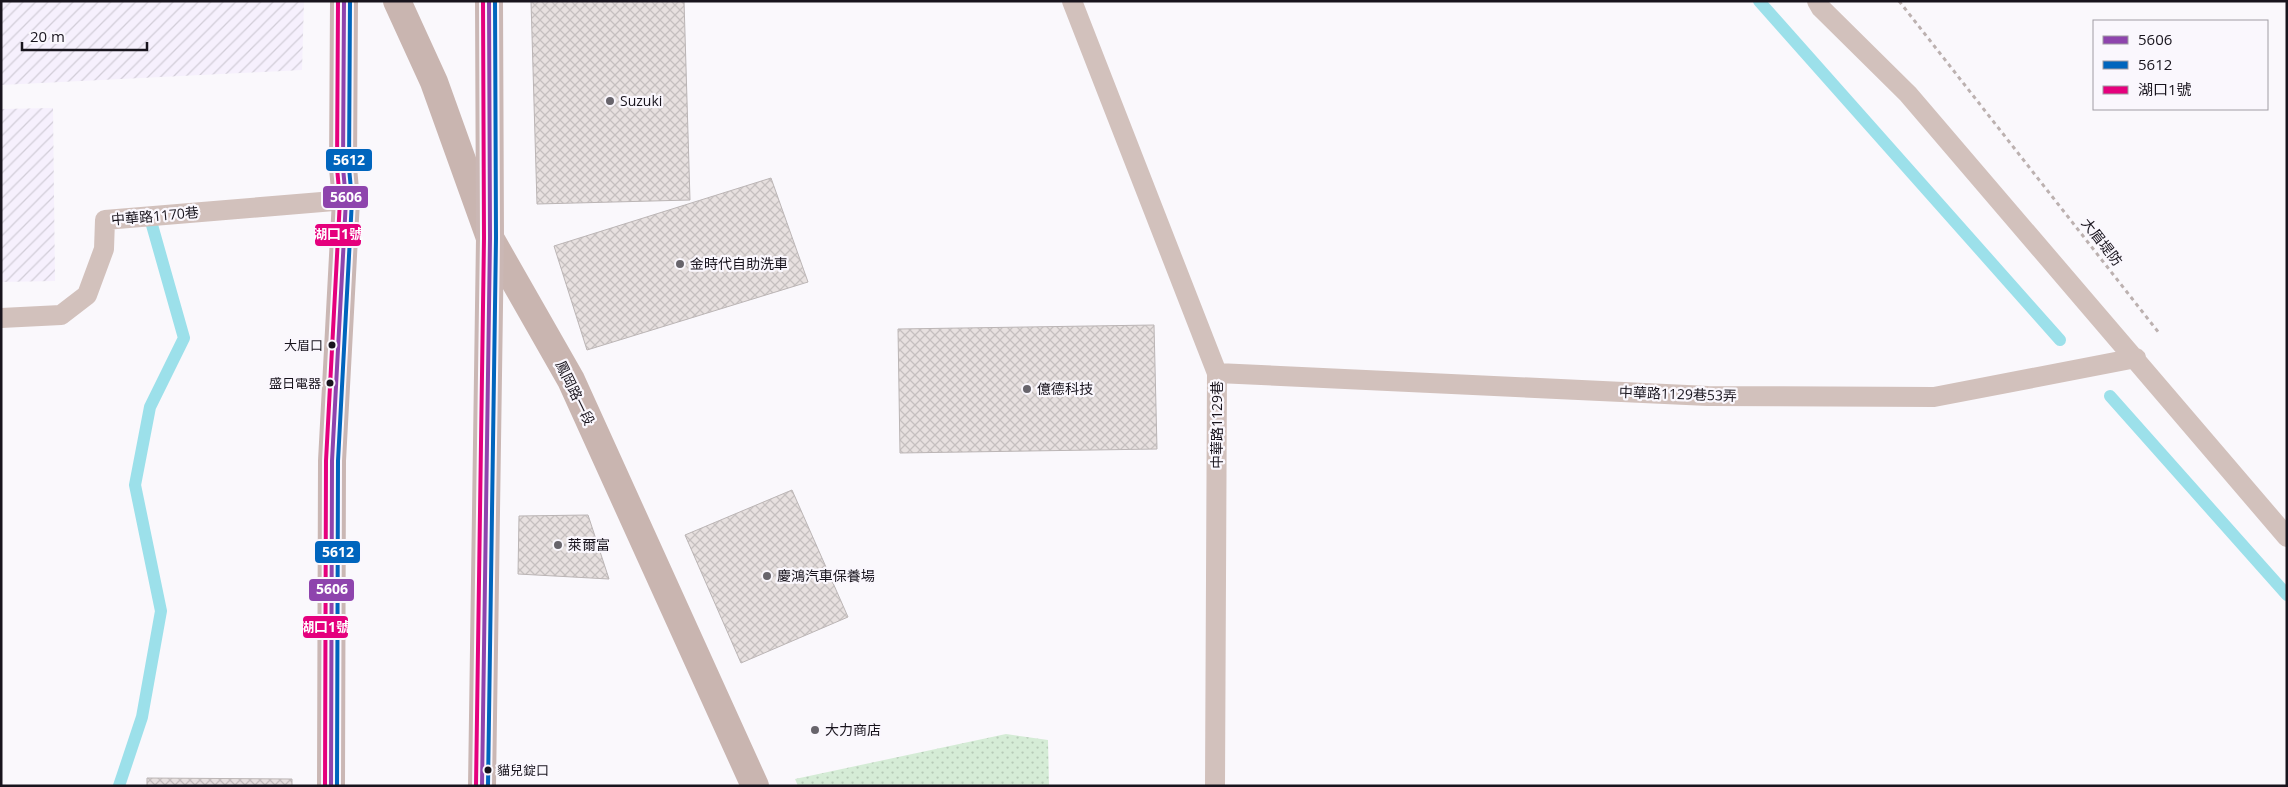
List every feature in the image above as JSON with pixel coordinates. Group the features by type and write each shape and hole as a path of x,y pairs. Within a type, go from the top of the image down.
{"main road":[{"path":"331,786 332,461 346,200 342,168 344,1"},
{"path":"482,786 490,238 488,1"}],"street":[{"name":"鳳岡路一段","path":"397,1 434,82 490,238 571,380 755,786"}],"lane":[{"name":"中華路1129巷","path":"1072,1 1218,373 1215,786"},
{"path":"1817,1 1821,8 1908,94 2136,358 2287,537"},
{"name":"中華路1170巷","path":"1,318 61,315 87,295 104,249 105,220 346,200"},
{"name":"中華路1129巷53弄","path":"1218,373 1708,396 1934,398 2136,358"}],"path":[{"name":"大眉堤防","path":"1899,1 2160,334"}],"shaded area":[{"path":"1,1 304,1 302,70 1,85"},
{"path":"53,108 55,281 1,282 1,109"}],"green space":[{"path":"1006,734 1048,740 1049,786 798,786 795,779"}],"building":[{"name":"Suzuki","path":"531,1 684,1 690,200 537,204"},
{"name":"金時代自助洗車","path":"771,178 808,282 587,350 554,246"},
{"name":"億德科技","path":"1154,325 1157,449 900,453 898,329"},
{"name":"慶鴻汽車保養場","path":"792,490 848,617 741,663 685,535"},
{"name":"萊爾富","path":"588,515 609,579 518,574 519,516"},
{"path":"147,778 292,779 292,786 147,786"}],"waterway":[{"path":"1759,1 2060,340"},
{"path":"119,786 142,717 161,611 135,485 150,407 184,338 152,225"},
{"path":"2110,396 2287,595"}],"transit line":[{"name":"湖口1號","path":"325,786 326,461 340,200 337,168 338,1"},
{"name":"5606","path":"331,786 332,461 346,200 343,168 344,1"},
{"name":"5612","path":"337,786 338,461 352,200 349,168 350,1"},
{"name":"湖口1號","path":"476,786 484,238 483,1"},
{"name":"5606","path":"482,786 490,238 489,1"},
{"name":"5612","path":"488,786 496,238 495,1"}],"place":[{"name":"Suzuki","path":"610,101"},
{"name":"金時代自助洗車","path":"680,264"},
{"name":"大眉口","path":"332,345"},
{"name":"盛日電器","path":"330,383"},
{"name":"億德科技","path":"1027,389"},
{"name":"萊爾富","path":"558,545"},
{"name":"慶鴻汽車保養場","path":"767,576"},
{"name":"大力商店","path":"815,730"},
{"name":"貓兒錠口","path":"488,770"}]}
